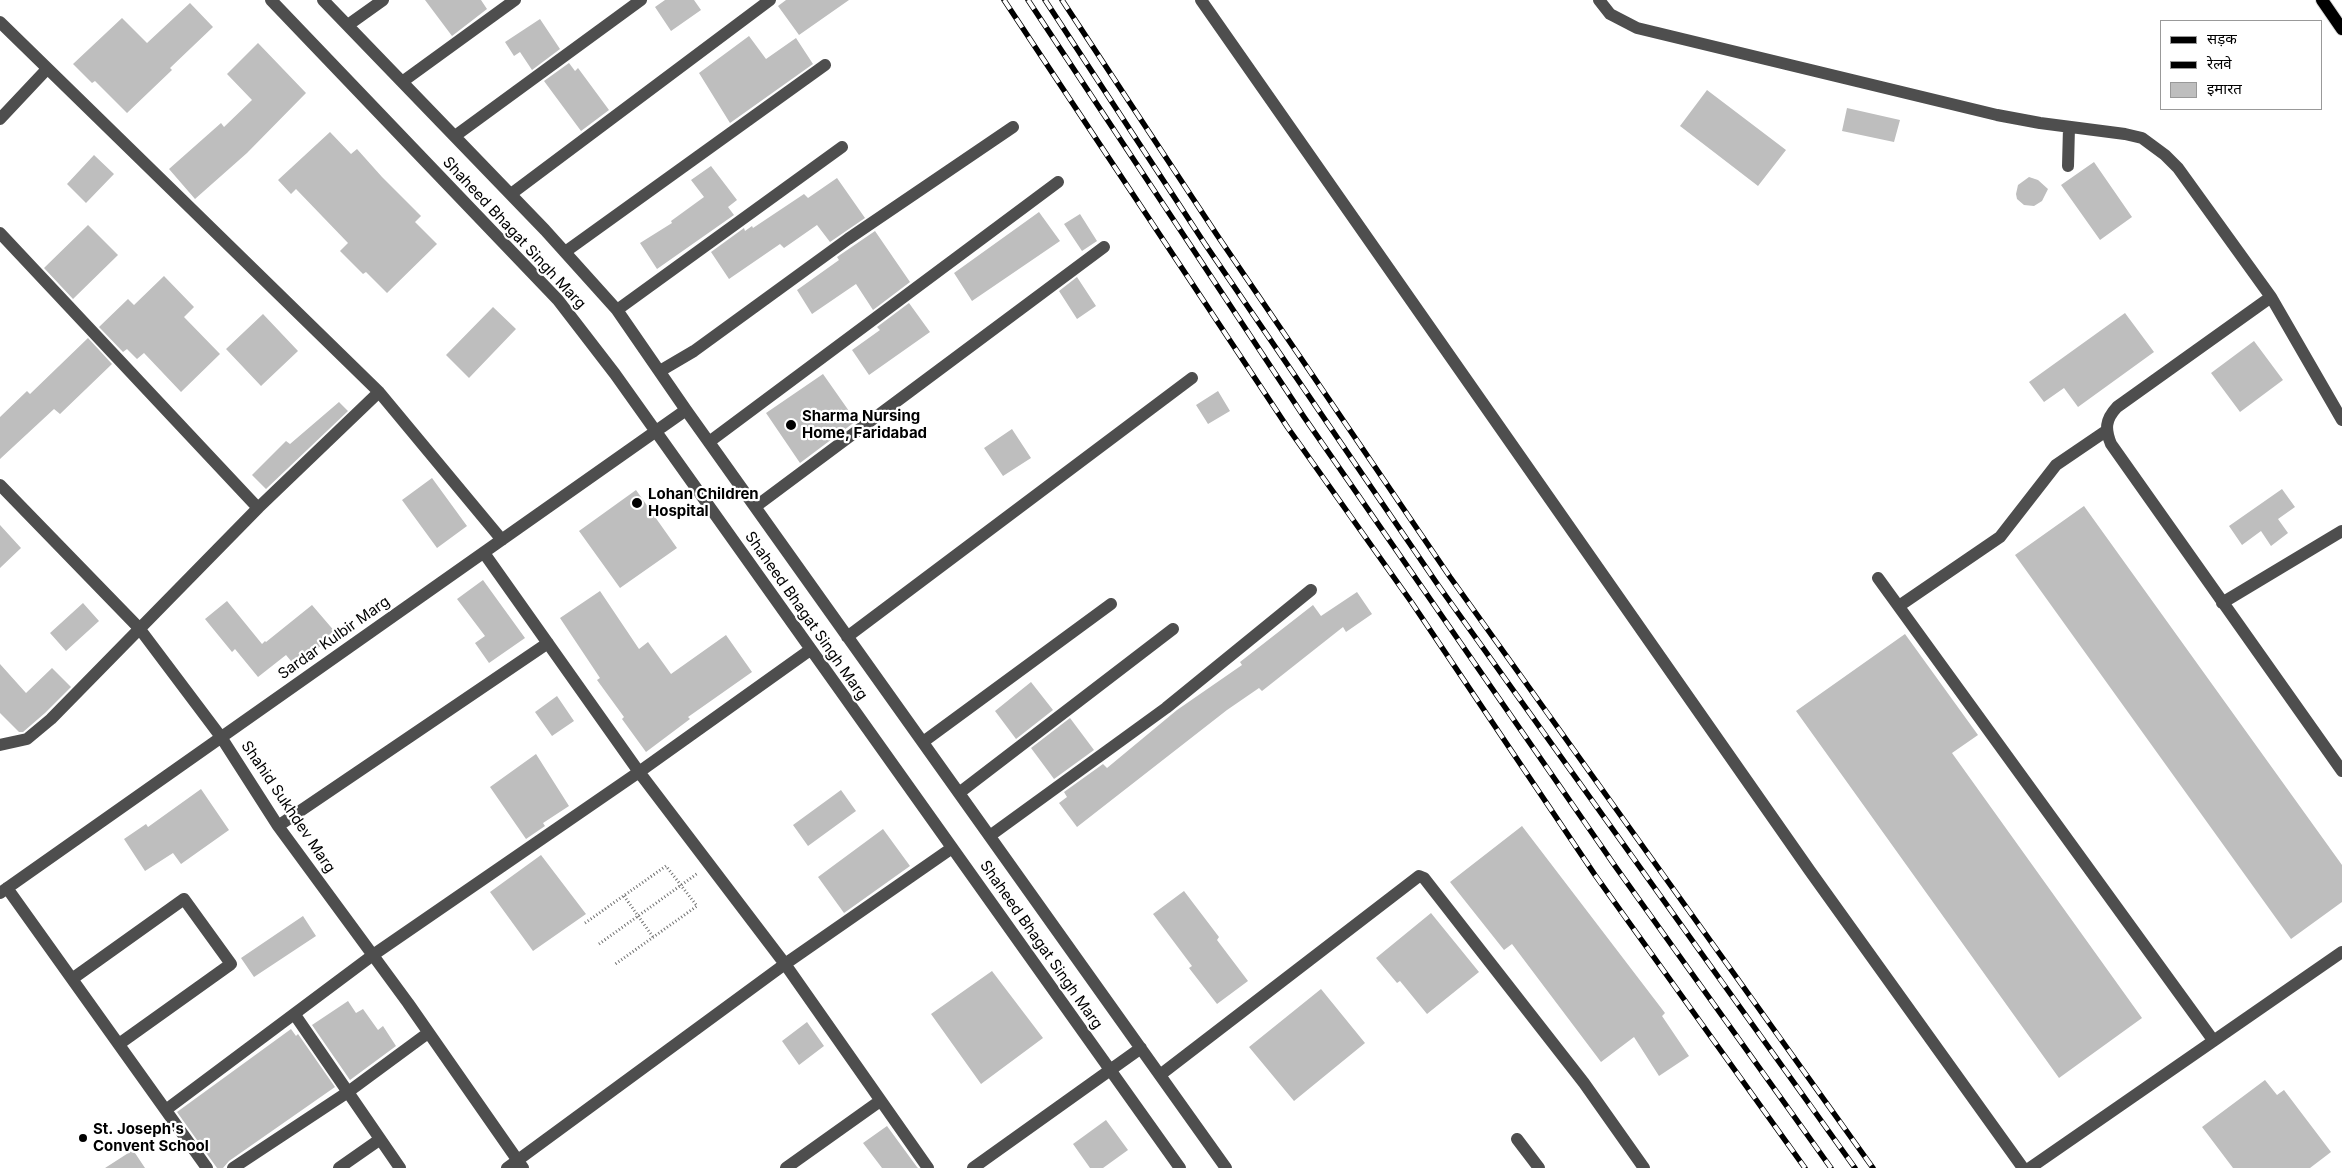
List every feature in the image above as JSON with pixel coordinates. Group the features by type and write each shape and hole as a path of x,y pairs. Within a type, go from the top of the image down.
{"main road":[{"path":"2322,0 2342,29"}],"street":[{"name":"Shaheed Bhagat Singh Marg","path":"271,0 558,300 656,432 1180,1168"},
{"name":"Shaheed Bhagat Singh Marg","path":"324,0 511,194 617,310 847,637 991,835 1226,1168"},
{"path":"348,25 383,0"},
{"path":"402,82 515,0"},
{"path":"455,136 641,0"},
{"path":"511,194 770,0"},
{"path":"1201,0 1810,871 2023,1168"},
{"path":"1599,0 1610,14 1636,28 1997,115 2142,138 2160,150 2178,168 2271,297 2342,420"},
{"path":"0,22 378,392 502,540"},
{"path":"565,252 825,65"},
{"path":"0,119 47,69"},
{"path":"660,371 694,351 848,240 1014,127"},
{"path":"2068,166 2069,127"},
{"path":"617,310 842,147"},
{"path":"709,442 1058,182"},
{"path":"0,233 258,508"},
{"path":"755,507 1104,247"},
{"path":"2271,297 2117,407 2108,417 2106,432 2111,444 2342,771"},
{"path":"847,637 1192,378"},
{"path":"1,744 27,739 45,724 258,508 378,392"},
{"name":"Sardar Kulbir Marg","path":"4,890 686,410"},
{"path":"1899,606 2000,537 2056,464 2106,432"},
{"name":"Shahid Sukhdev Marg","path":"0,485 138,628 221,737 278,826 428,1033 516,1165"},
{"path":"2222,603 2342,531"},
{"path":"484,553 639,772 785,964 928,1168"},
{"path":"1878,578 2213,1040"},
{"path":"991,835 1166,708 1311,590"},
{"path":"923,742 1111,604"},
{"path":"959,793 1173,629"},
{"path":"278,826 548,643"},
{"path":"167,1109 296,1015 373,955 639,772 810,650"},
{"path":"516,1165 785,964 952,848"},
{"path":"1160,1075 1419,876 1424,878 1434,890 1584,1082 1644,1168"},
{"path":"4,890 167,1109 207,1168"},
{"path":"72,979 184,898 231,964 119,1044"},
{"path":"2030,1168 2342,952"},
{"path":"296,1015 400,1168"},
{"path":"233,1168 348,1092 428,1033"},
{"path":"973,1168 1141,1048"},
{"path":"786,1168 880,1100"},
{"path":"339,1168 380,1140"},
{"path":"1517,1140 1539,1168"}],"path":[{"path":"599,944 710,865"},
{"path":"585,923 666,866 697,906 614,965"},
{"path":"624,896 653,937"}],"building":[{"path":"425,0 481,0 487,9 452,36"},
{"path":"665,0 694,0 701,10 671,31 655,7"},
{"path":"786,0 849,0 799,35 778,6"},
{"path":"190,3 213,27 127,113 95,81 92,83 73,64 122,18 147,43"},
{"path":"540,19 560,49 532,70 520,52 514,56 505,42"},
{"path":"749,36 766,59 796,38 813,64 730,123 699,73"},
{"path":"258,43 306,93 247,153 195,199 169,169 221,123 224,127 252,100 227,74"},
{"path":"569,63 575,71 578,68 609,110 581,131 544,81"},
{"path":"1707,90 1786,150 1758,186 1680,126"},
{"path":"1847,108 1900,120 1894,142 1842,131"},
{"path":"330,132 351,154 357,149 421,216 415,222 437,244 387,293 366,272 363,274 340,251 348,243 296,189 291,194 278,180"},
{"path":"94,155 114,174 86,203 67,184"},
{"path":"2094,162 2132,217 2100,240 2061,185"},
{"path":"711,166 737,200 728,207 734,215 657,269 640,243 672,223 671,221 704,197 691,180"},
{"path":"2029,177 2038,180 2048,189 2042,201 2034,206 2024,205 2017,199 2016,194 2018,185"},
{"path":"837,178 865,218 830,242 817,225 784,248 780,244 729,279 711,252 744,228 745,231 752,226 753,228 804,194 808,198"},
{"path":"1039,212 1060,241 972,301 954,273"},
{"path":"1080,214 1097,241 1082,251 1064,224"},
{"path":"88,225 118,255 73,299 44,268"},
{"path":"875,231 910,282 873,310 856,284 812,314 797,290 839,260 837,257"},
{"path":"164,276 194,307 184,317 220,354 181,392 144,353 137,359 127,349 123,352 99,327 128,299 134,305"},
{"path":"1077,277 1096,306 1077,319 1059,291"},
{"path":"909,303 930,332 869,375 852,350 880,330 877,327"},
{"path":"493,307 516,329 469,378 446,355"},
{"path":"2125,313 2154,352 2078,407 2064,388 2044,402 2029,382"},
{"path":"263,314 298,351 261,386 226,349"},
{"path":"88,338 112,364 60,414 54,409 0,459 0,417 27,391 30,394"},
{"path":"2254,341 2283,380 2240,412 2211,373"},
{"path":"823,374 856,421 800,463 766,413"},
{"path":"1218,391 1230,411 1208,424 1196,405"},
{"path":"339,402 348,411 266,489 252,475 286,441 290,444"},
{"path":"1012,429 1031,458 1003,476 984,448"},
{"path":"432,478 467,526 437,548 402,500"},
{"path":"2282,489 2295,507 2278,519 2288,533 2271,546 2261,531 2242,545 2229,526"},
{"path":"636,490 677,548 620,588 579,531"},
{"path":"2084,506 2342,865 2342,902 2291,939 2015,555"},
{"path":"0,525 21,548 0,568"},
{"path":"483,580 525,638 489,663 475,643 485,636 457,599"},
{"path":"600,591 639,649 648,642 671,674 726,635 752,672 688,717 690,719 646,752 622,719 624,717 597,680 600,678 560,618"},
{"path":"1357,592 1372,614 1346,632 1343,627 1262,691 1259,688 1227,710 1077,827 1059,803 1067,797 1064,792 1103,764 1107,768 1177,710 1242,665 1240,662 1313,605 1321,616"},
{"path":"227,601 262,644 312,605 336,633 296,667 286,655 258,677 235,649 232,652 205,619"},
{"path":"83,603 99,621 66,651 50,633"},
{"path":"1905,634 1978,735 1952,753 2142,1018 2059,1078 1796,711"},
{"path":"0,664 26,693 52,668 71,687 45,713 23,732 19,732 0,713"},
{"path":"1031,682 1053,710 1016,739 995,711"},
{"path":"557,696 574,721 552,736 535,712"},
{"path":"1070,718 1094,750 1054,779 1031,748"},
{"path":"536,754 569,806 543,823 545,826 526,839 490,787"},
{"path":"201,789 229,830 181,864 173,853 145,871 124,839 146,824 148,827"},
{"path":"841,790 856,811 808,846 793,825"},
{"path":"1522,826 1665,1013 1662,1016 1689,1056 1659,1076 1634,1037 1601,1062 1512,944 1504,950 1450,882"},
{"path":"883,829 910,866 844,913 818,877"},
{"path":"541,855 586,914 533,951 490,892"},
{"path":"1184,891 1219,937 1217,940 1248,981 1217,1004 1189,968 1192,966 1153,914"},
{"path":"1431,913 1479,972 1427,1014 1400,981 1397,983 1376,958"},
{"path":"303,916 316,936 254,977 241,958"},
{"path":"992,971 1043,1038 981,1084 931,1014"},
{"path":"1321,989 1365,1043 1294,1101 1249,1047"},
{"path":"348,1001 356,1013 363,1009 378,1030 383,1026 396,1046 350,1080 312,1025"},
{"path":"807,1022 824,1046 799,1065 782,1041"},
{"path":"291,1029 296,1036 298,1034 335,1087 229,1161 223,1168 217,1168 177,1112"},
{"path":"2265,1080 2277,1095 2284,1090 2331,1152 2310,1168 2233,1168 2202,1127"},
{"path":"1106,1120 1128,1150 1103,1168 1090,1168 1073,1144"},
{"path":"887,1126 918,1168 882,1168 863,1143"},
{"path":"133,1150 145,1168 105,1168"}],"railway":[{"path":"1004,0 1288,428 1412,603 1595,875 1805,1168"},
{"path":"1028,0 1304,417 1615,866 1831,1168"},
{"path":"1045,0 1205,244 1438,585 1855,1168"},
{"path":"1062,0 1217,235 1450,577 1873,1168"}],"place":[{"name":"Sharma Nursing Home, Faridabad","path":"791,425"},
{"name":"Lohan Children Hospital","path":"637,503"},
{"name":"St. Joseph's Convent School","path":"83,1138"}]}
